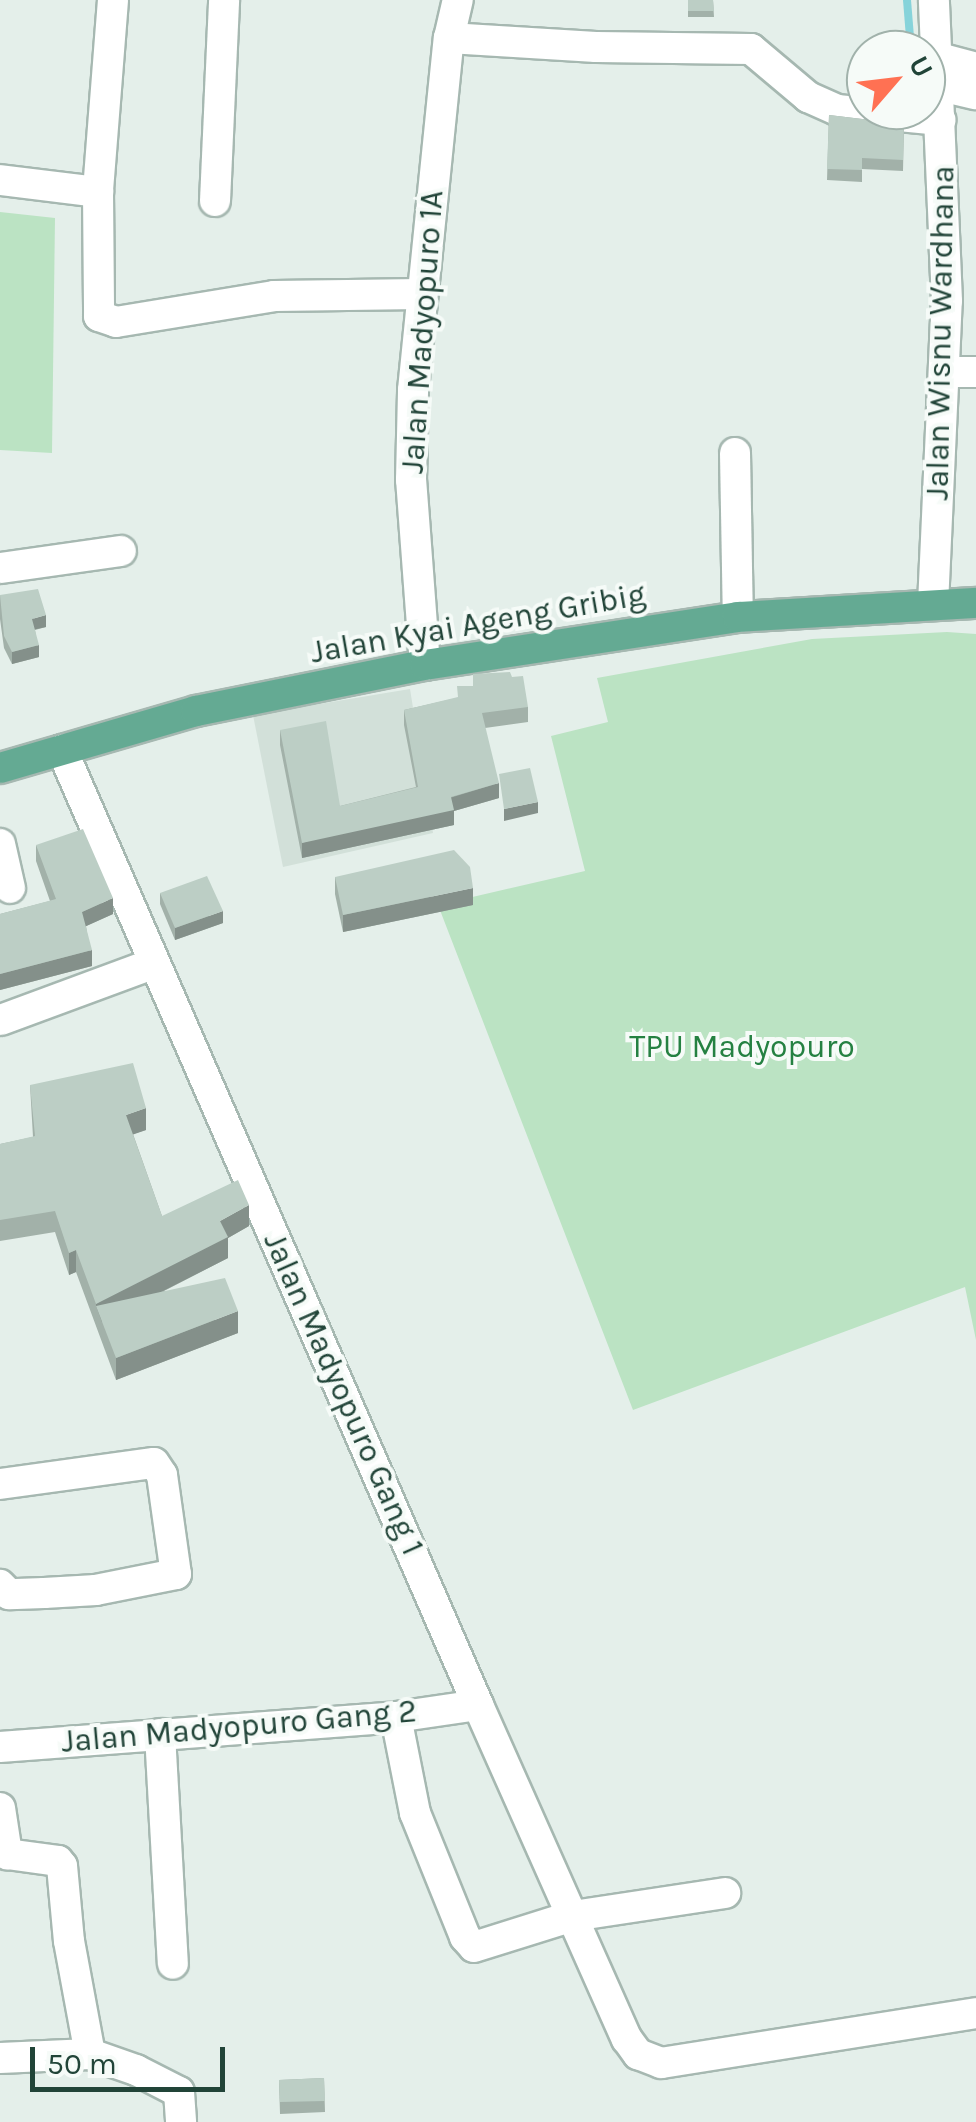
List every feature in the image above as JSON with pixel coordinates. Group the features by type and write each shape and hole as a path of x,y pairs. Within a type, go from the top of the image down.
{"main road":[{"name":"Jalan Kyai Ageng Gribig","path":"0,768 330,673 425,666 738,616 976,603"}],"street":[{"path":"113,0 98,192 96,310 105,321 274,296 421,294"},
{"path":"215,201 224,0"},
{"name":"Jalan Madyopuro 1A","path":"425,666 411,480 421,294 448,38 458,0"},
{"name":"Jalan Wisnu Wardhana","path":"934,0 937,30"},
{"path":"448,38 596,48 751,49 808,98 846,111"},
{"path":"946,70 976,68"},
{"path":"946,75 976,94"},
{"name":"Jalan Wisnu Wardhana","path":"934,605 961,372 962,301 942,130"},
{"path":"0,180 98,192"},
{"path":"735,453 738,616"},
{"path":"0,568 121,551"},
{"name":"Jalan Madyopuro Gang 1","path":"62,750 152,964 626,2038 638,2054 661,2063 976,2013"},
{"path":"0,844 10,888"},
{"path":"2,1020 152,964"},
{"path":"0,1484 154,1464 162,1475 176,1574 62,1592 17,1595 0,1586"},
{"name":"Jalan Madyopuro Gang 2","path":"0,1747 396,1716 478,1705"},
{"path":"396,1716 415,1813 466,1937 474,1947 573,1916 725,1893"},
{"path":"160,1734 173,1964"},
{"path":"0,1808 5,1852 58,1861 62,1866 69,1941 90,2054"},
{"path":"0,2058 90,2054 177,2090 181,2122"}],"shaded area":[{"path":"410,689 433,833 283,867 253,715"}],"green space":[{"path":"0,212 55,218 52,453 0,450"},
{"name":"TPU Madyopuro","path":"976,634 976,1340 965,1287 633,1410 438,905 585,871 551,736 608,722 597,678 812,639"}],"building":[{"path":"688,0 713,0 714,11 688,11"},
{"path":"829,115 846,117 846,130 904,130 903,160 862,158 862,170 827,169"},
{"path":"38,589 46,615 32,619 39,645 12,652 4,636 0,595"},
{"path":"510,672 512,677 523,676 528,707 482,713 499,783 451,797 454,810 302,843 280,730 326,721 340,806 418,787 404,710 458,697 457,686 473,686 473,674"},
{"path":"530,768 538,802 504,809 499,774"},
{"path":"83,829 113,898 82,912 92,950 0,974 0,914 56,899 36,845"},
{"path":"454,850 470,867 473,888 343,915 335,877"},
{"path":"207,876 223,911 175,928 160,893"},
{"path":"133,1063 146,1108 126,1115 162,1216 238,1180 249,1205 220,1221 228,1237 96,1304 76,1250 69,1253 55,1211 0,1220 0,1144 35,1136 30,1085"},
{"path":"225,1278 238,1311 116,1358 96,1306"},
{"path":"324,2078 325,2101 280,2102 279,2080"}],"waterway":[{"path":"907,0 909,30"}]}
